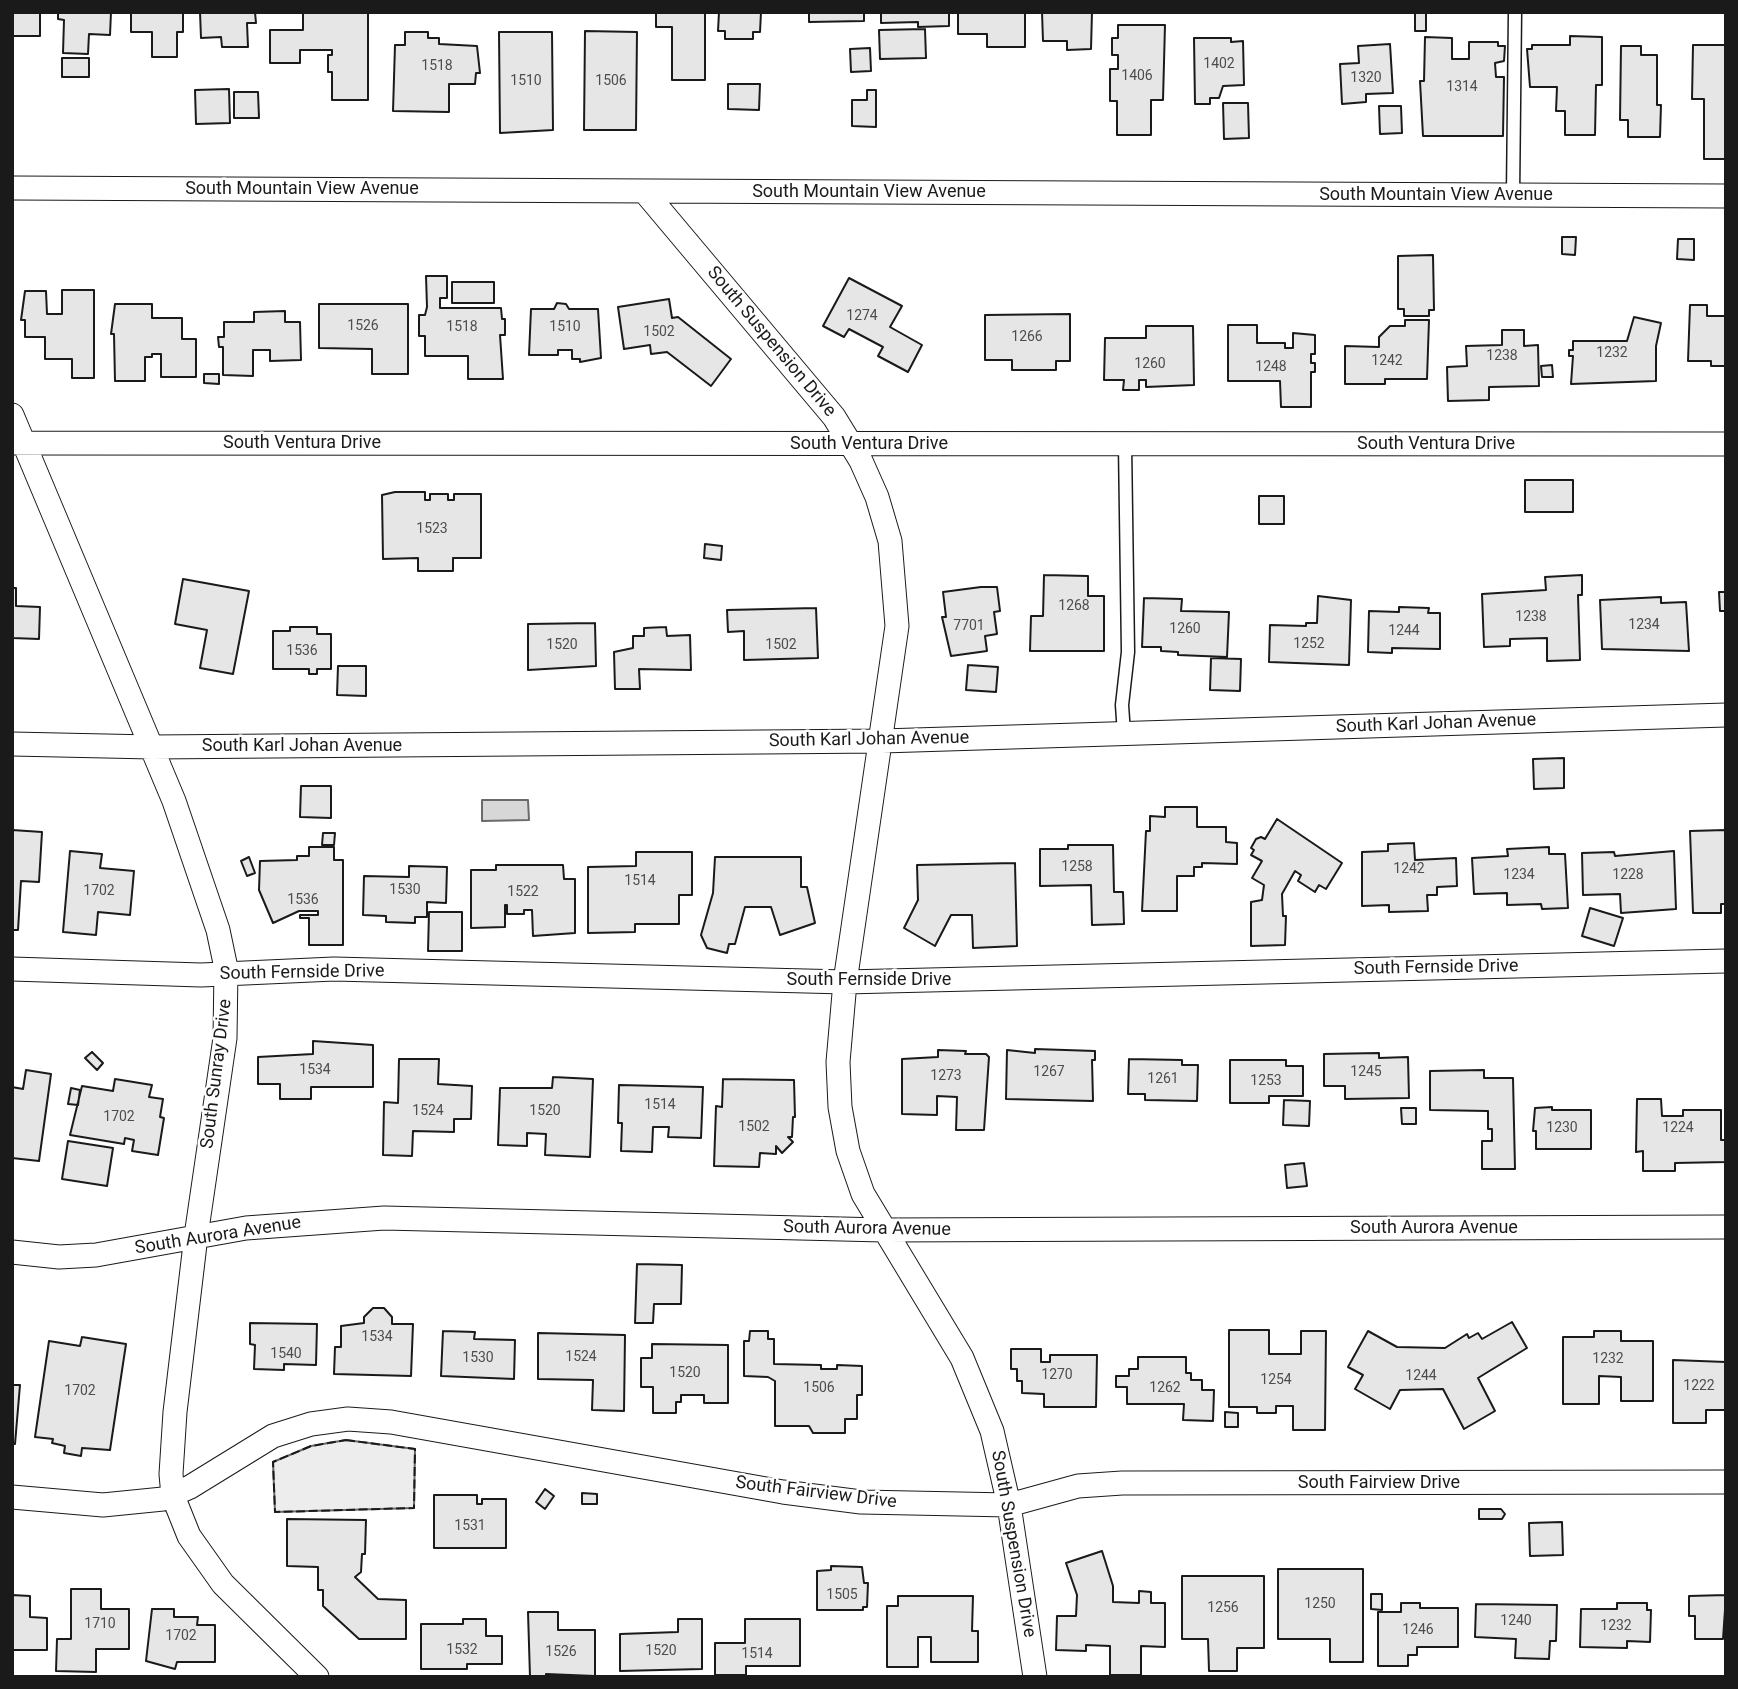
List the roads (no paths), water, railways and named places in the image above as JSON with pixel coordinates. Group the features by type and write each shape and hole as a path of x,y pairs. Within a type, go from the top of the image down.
{"street":[{"name":"South Mountain View Avenue","path":"12,188 1726,197"},
{"name":"South Suspension Drive","path":"644,191 834,417 852,444 877,497 890,541 897,626 845,982 838,1062 840,1107 848,1151 863,1194 942,1323 972,1380 992,1431 1009,1505 1035,1677"},
{"name":"South Sunray Drive","path":"12,415 18,443 174,801 218,930 226,968 226,1030 196,1237 174,1424 173,1496 189,1535 214,1573 317,1677"},
{"name":"South Ventura Drive","path":"18,443 1726,444"},
{"name":"South Karl Johan Avenue","path":"12,744 152,747 882,741 1726,715"},
{"name":"South Fernside Drive","path":"12,970 225,975 334,969 845,982 1726,961"},
{"name":"South Aurora Avenue","path":"12,1252 59,1256 96,1255 196,1237 305,1222 384,1219 883,1230 1726,1227"},
{"name":"South Fairview Drive","path":"12,1497 103,1505 146,1502 173,1496 273,1436 311,1424 348,1419 391,1422 783,1492 861,1502 1009,1505 1079,1486 1122,1483 1726,1482"}],"lane":[{"path":"1513,195 1515,12"},
{"path":"1124,734 1122,705 1128,652 1125,444"}]}
